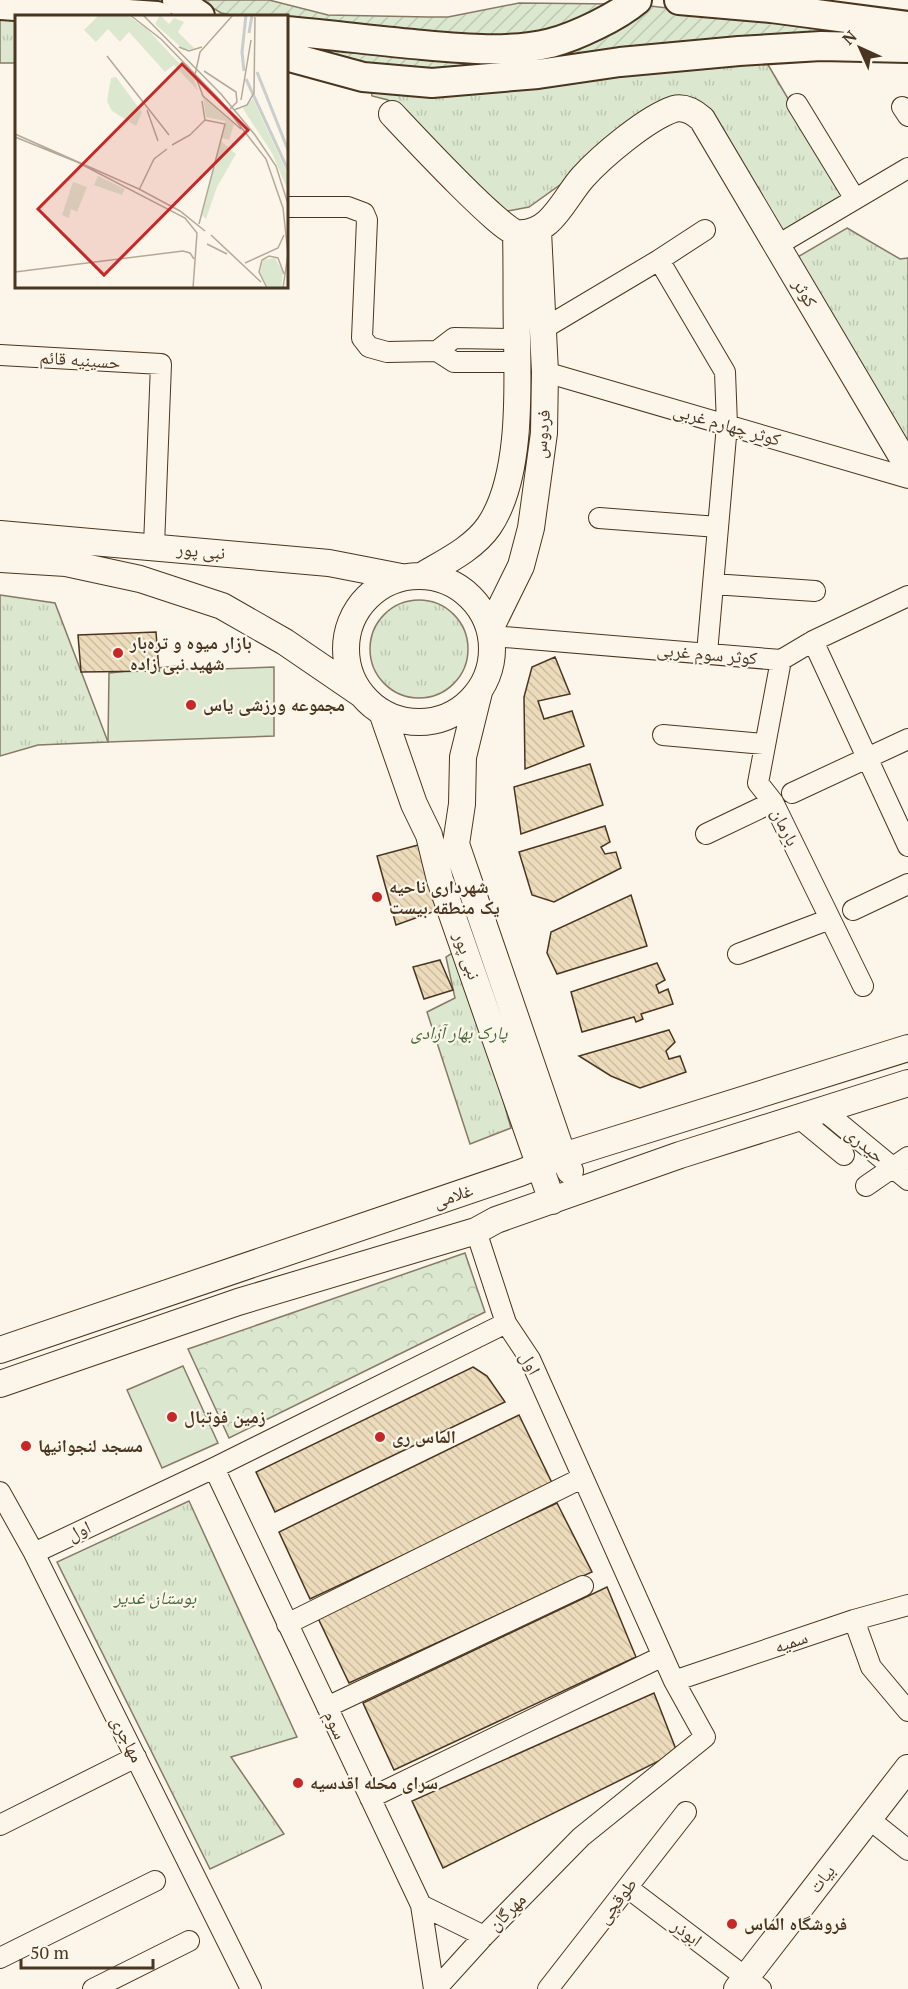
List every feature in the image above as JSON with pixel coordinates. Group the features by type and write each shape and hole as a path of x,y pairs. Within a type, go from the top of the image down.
{"highway":[{"path":"177,0 199,15"},
{"path":"599,24 623,0"},
{"path":"288,31 441,47 502,50 552,43 599,24 637,0"},
{"path":"679,0 771,8 908,26"},
{"path":"0,5 143,15"},
{"path":"288,57 363,77 432,82 538,74 620,62 739,51 821,46 908,48"}],"main road":[{"name":"کوثر","path":"527,232 551,219 583,177 625,140 675,108 692,110 702,119 908,467"},
{"path":"392,114 491,214 510,230 527,232"},
{"name":"فردوس","path":"491,632 521,566 531,528 544,434 543,329 527,232"},
{"name":"فردوس","path":"412,576 469,546 487,528 500,507 510,474 514,441 527,232"},
{"name":"نبی پور","path":"0,534 329,563 412,576"},
{"path":"0,559 66,563 87,567 140,579 222,606 285,642 382,712 402,720 423,722 444,718 463,707 479,692 488,674 492,655 491,632 480,608 465,591 445,580 412,576 382,585 365,598 353,616 347,635 348,666 361,695"},
{"name":"نبی پور","path":"479,692 463,757 462,804 456,844 552,1161 552,1201"},
{"name":"نبی پور","path":"382,712 414,804 429,835 440,880 552,1161"},
{"name":"غلامی","path":"0,1350 552,1161 908,1048"},
{"path":"0,1384 238,1302 476,1231 496,1220 579,1190 822,1109 908,1083"},
{"path":"552,1161 579,1190"},
{"name":"بیات","path":"748,1985 908,1768"}],"street":[{"path":"797,104 855,199"},
{"path":"777,246 908,168"},
{"path":"288,207 348,207 363,213 367,220 362,338 369,346 387,352 437,351 454,338 518,350"},
{"path":"543,329 705,230"},
{"path":"659,260 725,372 727,425 707,653"},
{"name":"حسینیه قائم","path":"0,355 161,364 154,546"},
{"name":"کوثر چهارم غربی","path":"545,372 908,478"},
{"path":"599,518 718,527"},
{"path":"713,584 815,591"},
{"name":"کوثر سوم غربی","path":"491,632 781,660 813,641 908,596"},
{"path":"813,641 908,846"},
{"name":"بارمان","path":"781,660 758,783 773,802 863,986"},
{"path":"663,735 764,744"},
{"path":"792,794 908,739"},
{"path":"706,834 773,802"},
{"path":"853,910 908,884"},
{"path":"738,954 830,919"},
{"name":"حیدری","path":"822,1109 900,1162 908,1180"},
{"path":"798,1117 844,1155"},
{"path":"866,1186 900,1162"},
{"path":"476,1231 506,1323"},
{"name":"اول","path":"34,1553 214,1468 506,1323 530,1359 674,1681 705,1737 581,1837"},
{"name":"سوم","path":"214,1468 421,1905 435,1989"},
{"path":"287,1624 582,1478"},
{"name":"مهاجری","path":"0,1491 34,1553 251,1989"},
{"path":"327,1707 583,1586"},
{"name":"سمیه","path":"674,1681 854,1620 908,1605"},
{"path":"854,1620 871,1667 908,1711"},
{"path":"370,1798 663,1656"},
{"path":"0,1825 136,1757"},
{"name":"طوقچی","path":"548,1989 686,1812"},
{"path":"869,1818 908,1850"},
{"name":"مهرگان","path":"435,1989 581,1837"},
{"path":"0,1958 155,1881"},
{"name":"ابوذر","path":"628,1888 748,1985"},
{"path":"421,1905 484,1936"},
{"path":"93,1989 189,1941"}],"green space":[{"path":"200,0 269,0 328,15 428,17 448,17 519,3 615,4 521,42 288,26 288,15 221,13"},
{"path":"642,5 862,31 453,73 327,59 288,38 466,56"},
{"path":"0,12 15,16 15,63 0,63"},
{"path":"764,58 845,195 779,233 676,102 529,207 502,212 388,100 372,96 371,89"},
{"path":"847,228 900,259 908,258 908,447 796,258"},
{"path":"0,595 55,603 108,742 38,745 0,756"},
{"path":"419,600 438,604 454,614 464,630 468,649 464,668 454,684 438,694 419,698 400,694 384,684 374,668 370,649 374,630 384,614 400,604"},
{"name":"مجموعه ورزشی یاس","path":"176,666 190,670 274,667 274,736 108,742 109,673"},
{"name":"پارک بهار آزادی","path":"460,948 511,1128 470,1144 427,1012 455,998 446,957"},
{"path":"465,1253 485,1312 229,1438 188,1349"},
{"name":"زمین فوتبال","path":"183,1366 218,1443 162,1468 127,1390"},
{"name":"بوستان غدیر","path":"189,1501 297,1737 231,1757 284,1834 210,1869 57,1562"}],"building":[{"name":"بازار میوه و تره‌بار شهید نبی زاده","path":"156,632 159,671 81,672 78,635"},
{"path":"555,657 570,694 538,701 544,719 572,711 584,746 525,769 524,697 532,667"},
{"path":"590,764 603,805 521,834 514,787"},
{"path":"605,826 610,842 601,847 605,854 616,852 621,868 554,902 532,895 519,852"},
{"path":"422,844 438,910 396,925 377,856"},
{"path":"631,895 647,946 557,974 547,953 551,932"},
{"path":"440,960 453,990 424,999 413,967"},
{"path":"657,963 665,980 656,985 659,993 668,989 673,1004 641,1014 643,1019 636,1022 634,1017 582,1032 571,992"},
{"path":"669,1030 675,1042 666,1051 669,1059 680,1056 686,1072 640,1088 611,1076 579,1056"},
{"name":"الماس ری","path":"473,1367 487,1376 505,1402 275,1512 256,1472"},
{"path":"519,1415 553,1485 310,1599 279,1532"},
{"path":"557,1503 592,1572 349,1683 317,1616"},
{"path":"607,1587 636,1657 394,1770 363,1703"},
{"path":"654,1693 677,1752 443,1868 412,1801"}],"place":[{"name":"بازار میوه و تره‌بار شهید نبی زاده","path":"118,653"},
{"name":"مجموعه ورزشی یاس","path":"191,705"},
{"name":"شهرداری ناحیه یک منطقه بیست","path":"377,897"},
{"name":"زمین فوتبال","path":"172,1417"},
{"name":"الماس ری","path":"380,1437"},
{"name":"مسجد لنجوانیها","path":"26,1446"},
{"name":"سرای محله اقدسیه","path":"298,1783"},
{"name":"فروشگاه الماس","path":"732,1924"}]}
